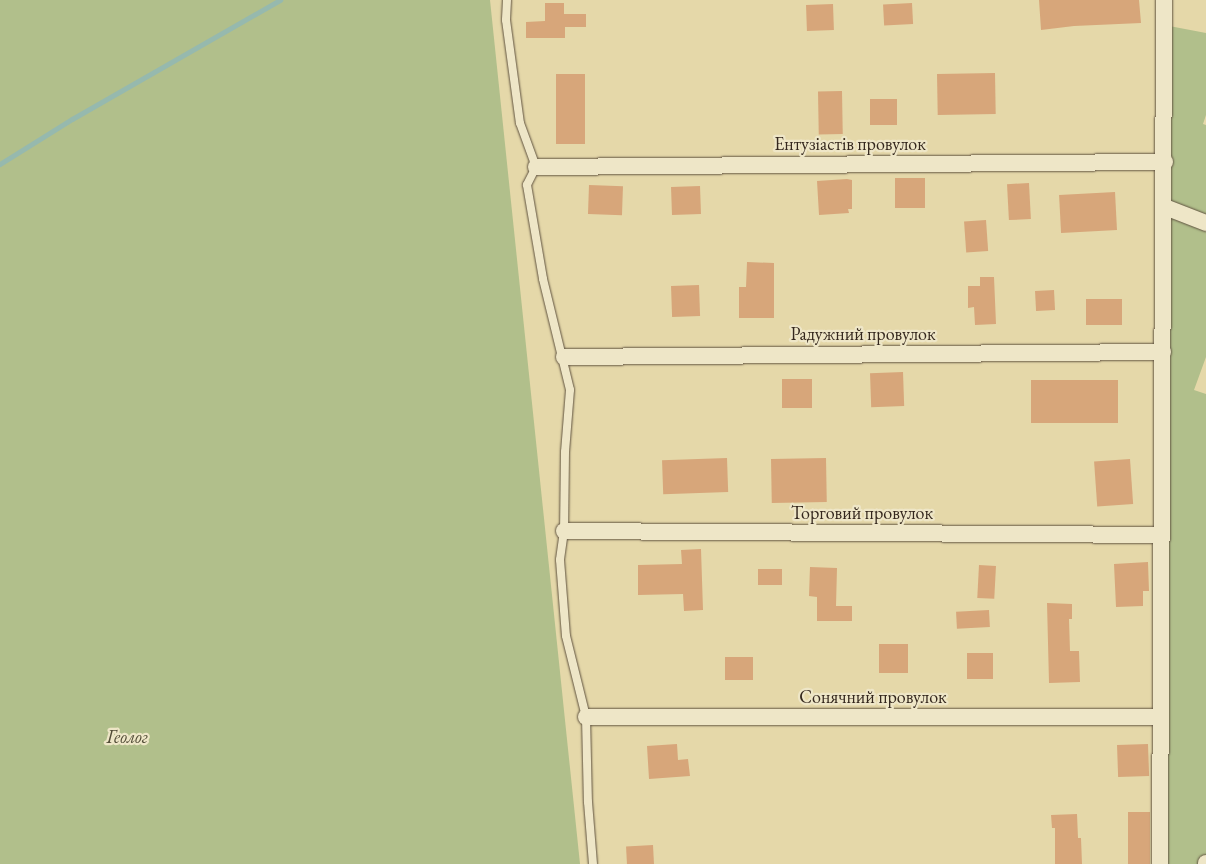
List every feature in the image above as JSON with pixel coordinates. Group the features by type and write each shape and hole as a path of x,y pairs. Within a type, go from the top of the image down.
{"street":[{"path":"1160,864 1159,717 1165,207 1164,0"},
{"name":"Ентузіастів провулок","path":"536,167 1165,162"},
{"path":"1165,207 1206,223"},
{"name":"Радужний провулок","path":"564,357 1163,352"},
{"name":"Торговий провулок","path":"564,531 1161,535"},
{"name":"Сонячний провулок","path":"586,716 1159,717"}],"lane":[{"path":"507,0 506,20 520,123 536,167 527,185 543,279 564,357 570,390 565,452 564,531 560,560 566,636 586,716 588,802 593,864"}],"green space":[{"name":"Геолог","path":"0,0 490,0 580,864 0,864"},
{"path":"1164,25 1206,33 1206,115 1203,124 1206,125 1206,357 1194,390 1206,394 1206,864 1160,864"}],"building":[{"path":"1039,0 1139,0 1141,23 1074,26 1041,30"},
{"path":"545,3 564,3 564,14 586,14 586,27 565,27 565,38 526,38 526,22 545,21"},
{"path":"912,3 913,24 884,25 883,5"},
{"path":"833,4 834,30 807,31 806,5"},
{"path":"995,73 996,114 938,115 937,74"},
{"path":"556,74 585,74 585,144 556,144"},
{"path":"818,91 842,91 843,134 819,134"},
{"path":"870,99 897,99 897,125 870,125"},
{"path":"895,178 925,178 925,208 895,208"},
{"path":"852,180 852,209 848,209 849,213 819,215 817,181"},
{"path":"1029,183 1031,219 1009,220 1007,184"},
{"path":"589,185 623,186 622,215 588,214"},
{"path":"700,186 701,214 672,215 671,187"},
{"path":"1115,192 1117,230 1061,233 1059,195"},
{"path":"986,220 988,251 966,252 964,222"},
{"path":"747,262 774,263 774,318 739,318 739,287 746,287"},
{"path":"980,277 994,277 996,324 975,325 974,307 968,308 968,286 980,286"},
{"path":"699,285 700,316 672,317 671,286"},
{"path":"1054,290 1055,310 1036,311 1035,291"},
{"path":"1086,299 1122,299 1122,325 1086,325"},
{"path":"903,372 904,406 871,407 870,373"},
{"path":"782,379 812,379 812,408 782,408"},
{"path":"1031,380 1118,380 1118,423 1031,423"},
{"path":"727,458 728,492 663,494 662,460"},
{"path":"826,458 827,502 772,503 771,459"},
{"path":"1130,459 1133,504 1097,506 1094,462"},
{"path":"701,549 703,610 684,611 683,594 638,595 638,565 682,564 681,550"},
{"path":"1148,562 1149,591 1143,591 1143,606 1116,607 1114,564"},
{"path":"979,565 996,566 994,599 977,598"},
{"path":"810,567 837,568 836,606 852,606 852,621 817,621 817,597 809,596"},
{"path":"758,569 782,569 782,585 758,585"},
{"path":"1047,603 1072,604 1072,619 1069,619 1070,651 1079,651 1080,682 1049,683"},
{"path":"989,610 990,627 957,629 956,612"},
{"path":"879,644 908,644 908,673 879,673"},
{"path":"967,653 993,653 993,679 967,679"},
{"path":"725,657 753,657 753,680 725,680"},
{"path":"677,744 678,760 688,759 690,776 649,779 647,746"},
{"path":"1148,744 1149,776 1118,777 1117,745"},
{"path":"1128,812 1150,812 1150,864 1128,864"},
{"path":"1077,814 1078,838 1081,838 1082,864 1055,864 1055,828 1052,828 1051,815"},
{"path":"653,845 654,864 627,864 626,846"}],"waterway":[{"path":"0,164 72,119 280,0"}]}
